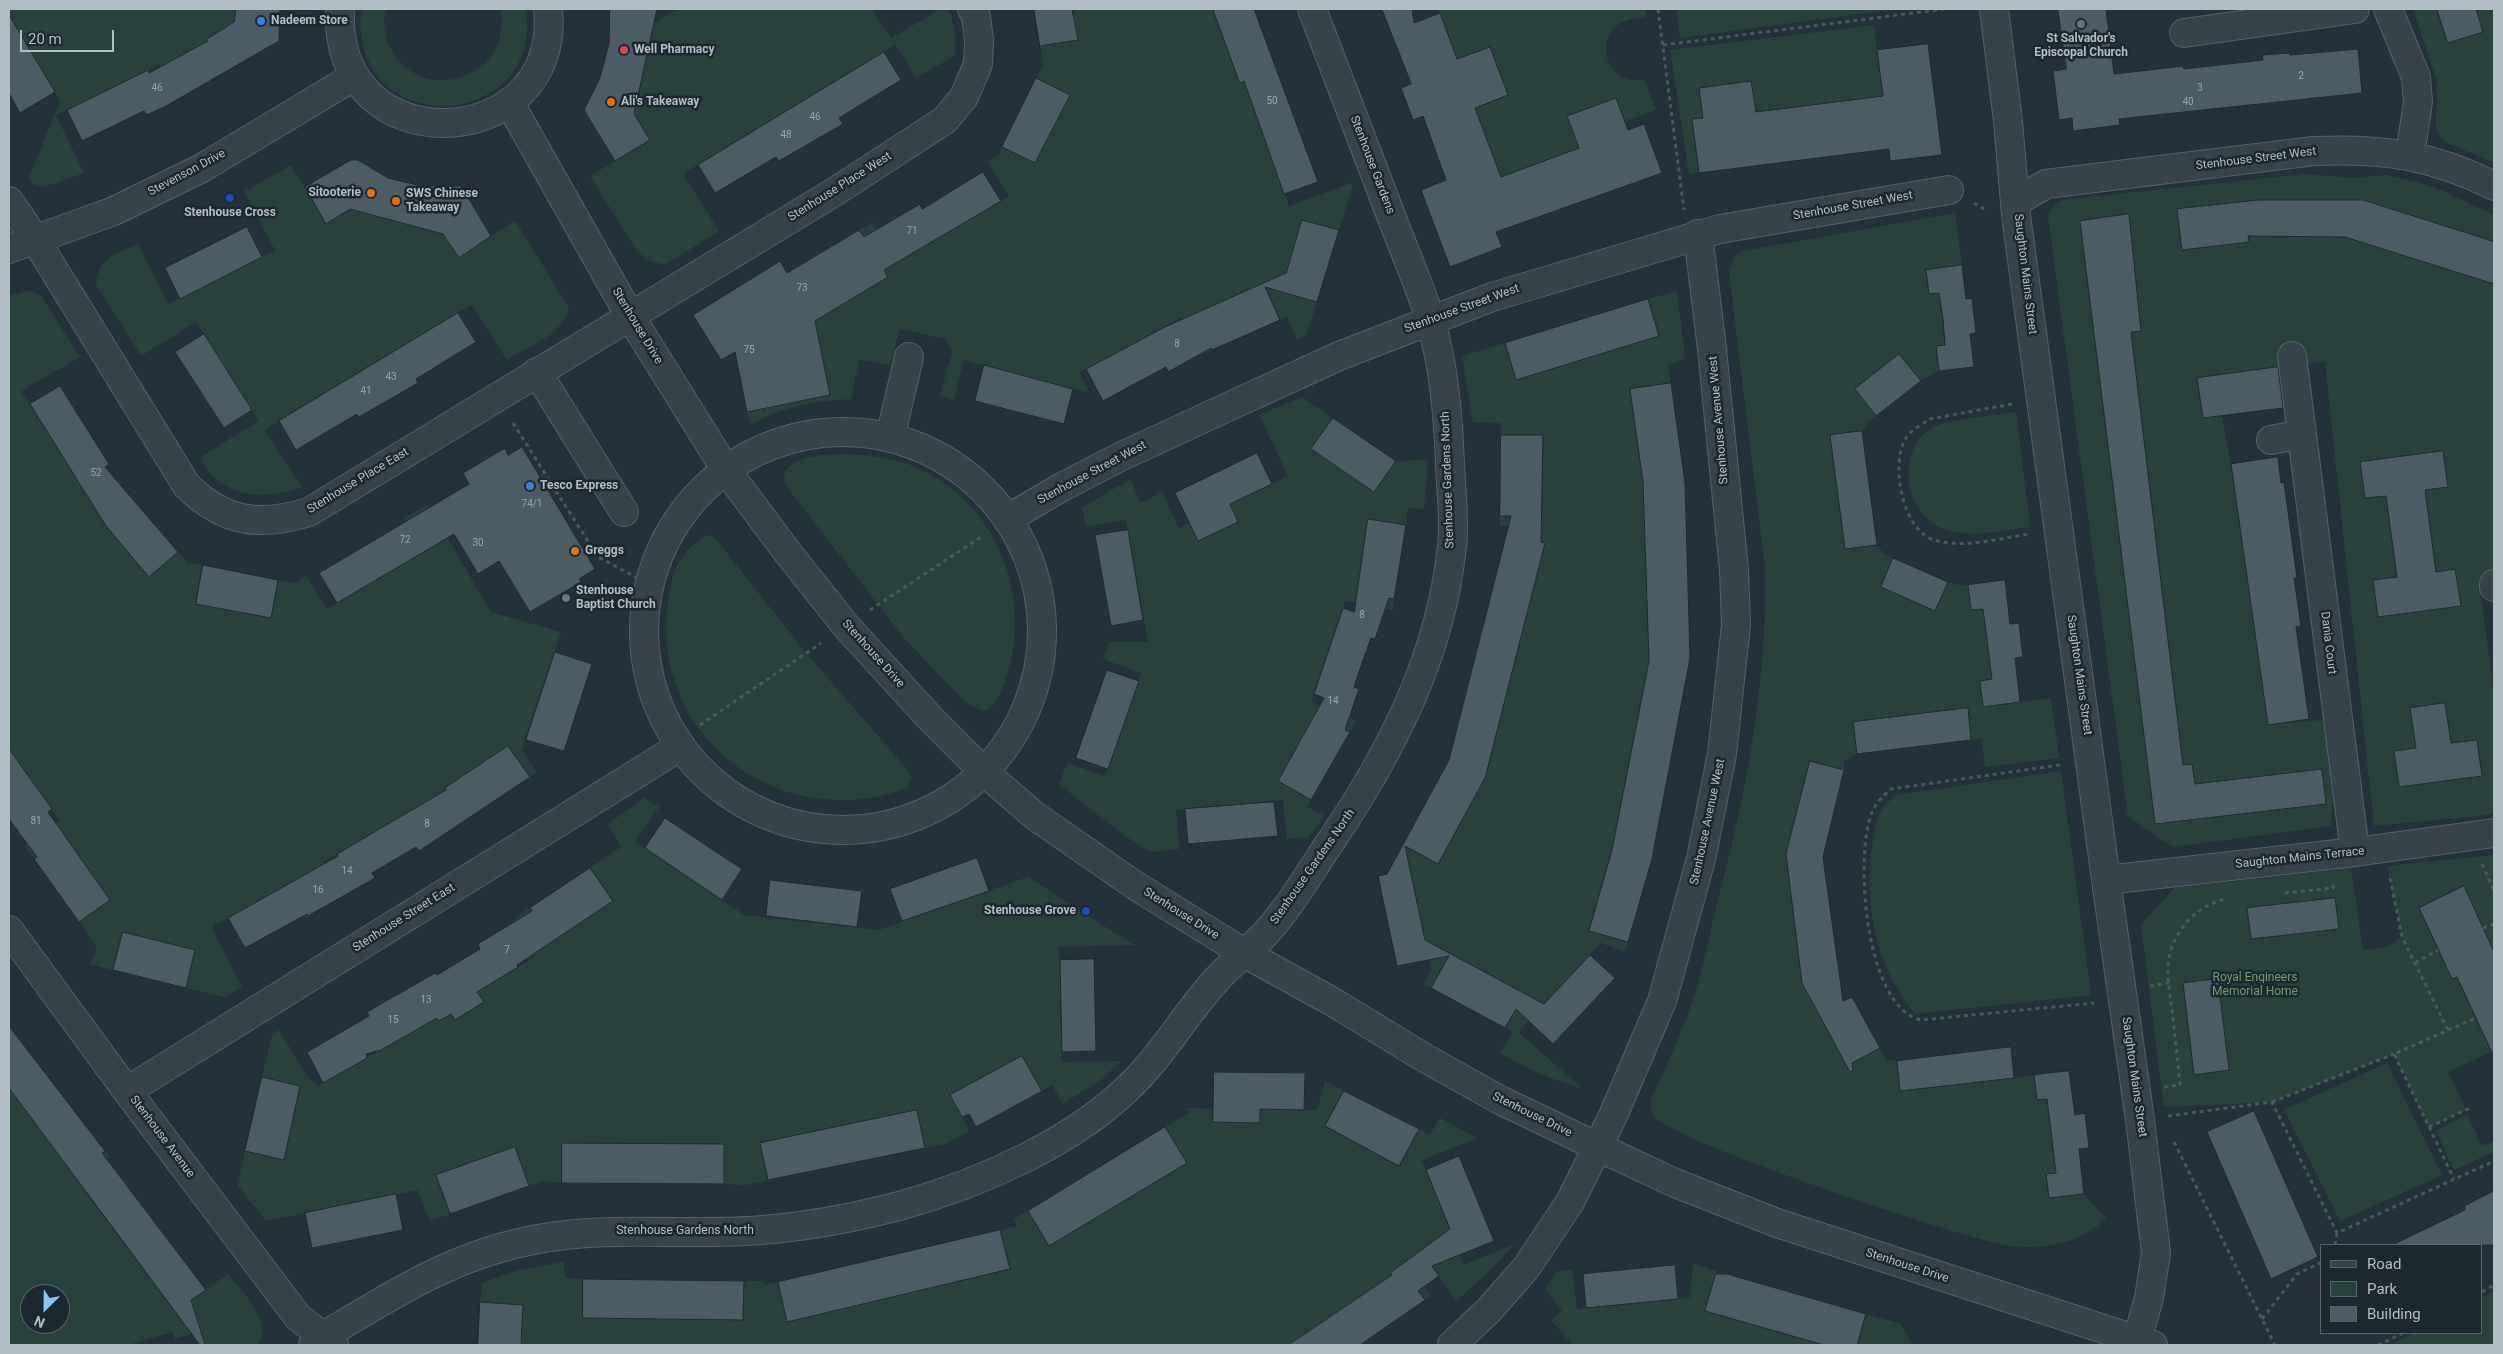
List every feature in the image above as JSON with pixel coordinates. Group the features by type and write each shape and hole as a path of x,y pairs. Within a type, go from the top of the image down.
{"street":[{"path":"340,9 339,25 347,60 367,92 398,114 417,121 436,124 465,122 492,113 509,102 528,82 544,52 548,31 548,9"},
{"name":"Stenhouse Place West","path":"630,316 836,191 945,120 964,97 978,64 979,40 976,16 972,9"},
{"name":"Stenhouse Gardens","path":"1312,9 1431,320"},
{"name":"Saughton Mains Street","path":"1994,9 2017,201 2016,215 2106,880 2136,1090 2151,1118 2156,1253 2145,1343"},
{"path":"2184,33 2355,9"},
{"path":"2388,9 2416,77 2418,102 2410,155"},
{"name":"Stevenson Drive","path":"9,249 114,211 202,168 356,76"},
{"name":"Stenhouse Drive","path":"509,102 630,316 726,470 788,554 846,626 930,718 984,772 1036,816 1085,851 1244,953 1333,1002 1363,1022 1483,1090 1598,1147 1675,1183 1777,1223 2145,1343"},
{"name":"Stenhouse Street West","path":"2017,201 2046,184 2286,155 2352,150 2410,155 2449,167 2494,186"},
{"name":"Stenhouse Street West","path":"1007,519 1062,486 1128,453 1340,356 1492,297 1692,236 1949,190"},
{"name":"Stenhouse Place East","path":"9,201 35,239 172,465 187,486 203,502 229,516 254,521 286,519 310,512 630,316"},
{"name":"Stenhouse Avenue West","path":"1452,1345 1489,1310 1526,1268 1570,1202 1598,1147 1662,1001 1692,896 1722,754 1736,625 1734,570 1712,349 1692,236"},
{"name":"Stenhouse Gardens North","path":"323,1342 416,1280 453,1262 533,1239 612,1230 717,1232 811,1225 903,1205 989,1174 1068,1134 1132,1085 1163,1051 1216,980 1263,937 1283,913 1372,780 1406,715 1435,630 1447,583 1453,540 1449,430 1443,377 1431,320"},
{"name":"Dania Court","path":"2292,356 2302,434 2342,853"},
{"path":"890,438 909,357"},
{"path":"537,372 624,512"},
{"path":"851,432 890,438 928,451 951,464 972,480 1007,519 1020,541 1037,588 1041,612 1041,646 1034,686 1026,710 1014,732 984,772 964,789 918,815 866,828 822,828 787,822 739,800 717,785 681,746 666,721 649,677 644,630 649,584 666,540 677,520 697,496 726,470 773,445 798,437 824,433 851,432"},
{"path":"2271,440 2302,434"},
{"name":"Stenhouse Street East","path":"127,1091 681,746"},
{"name":"Saughton Mains Terrace","path":"2106,880 2342,853 2494,833"},
{"name":"Stenhouse Avenue","path":"9,930 127,1091 298,1317 323,1342"}],"path":[{"path":"1658,9 1692,236"},
{"path":"1662,45 1945,9"},
{"path":"497,397 598,557 649,584"},
{"path":"2042,399 1930,419 1906,438 1902,448 1899,476 1901,493 1913,522 1922,534 1933,540 1960,544 2059,530"},
{"path":"2090,760 1891,789 1872,811 1868,825 1863,856 1865,904 1879,971 1900,1010 1910,1018 1921,1020 2123,1000"},
{"path":"2383,848 2402,937 2448,1030"},
{"path":"2277,893 2333,888 2342,853"},
{"path":"2136,1090 2180,1085 2169,983 2170,951 2185,924 2196,912 2210,904 2232,898"},
{"path":"2483,928 2494,924"},
{"path":"2415,963 2438,950"},
{"path":"2275,1345 2151,1118 2272,1102 2394,1054 2476,1018"},
{"path":"2394,1054 2454,1179"},
{"path":"2272,1102 2337,1233 2336,1244"},
{"path":"2429,1127 2470,1108"},
{"path":"2337,1233 2494,1161"},
{"path":"2262,1319 2297,1274 2320,1263"},
{"path":"2483,1291 2494,1285"},
{"path":"2378,1345 2400,1334"}],"green space":[{"path":"9,9 236,9 234,22 207,40 227,71 161,67 159,65 56,115 84,173 44,187 33,184 29,178 60,101 9,15"},
{"path":"361,9 386,9 384,20 385,32 393,53 408,70 427,78 446,80 465,76 482,66 495,51 501,32 500,9 526,9 524,50 506,80 479,99 446,106 413,101 384,83 365,53"},
{"path":"678,9 872,9 891,38 941,9 948,9 955,32 954,56 916,78 895,45 686,172 684,175 719,231 665,265 648,260 635,248 590,176 650,140 634,114 654,23"},
{"path":"1072,9 1225,9 1215,13 1240,83 1276,70 1249,95 1289,206 1354,182 1339,230 1302,220 1281,291 1317,302 1306,335 1297,340 1287,317 1280,320 1264,283 1195,314 1212,350 1201,355 1183,317 1079,373 1090,393 964,360 954,400 940,396 952,351 945,339 900,329 890,365 859,359 851,399 825,401 787,409 751,425 747,412 830,394 819,343 780,324 887,277 859,230 873,222 877,229 892,220 913,253 1009,196 988,162 999,155 1001,147 1035,163 1069,96 1036,78 1043,64 1040,46 1078,40"},
{"path":"1438,9 1645,9 1646,18 1628,20 1615,27 1608,38 1606,50 1609,63 1617,73 1629,79 1645,80 1656,110 1625,121 1616,98 1567,116 1579,148 1478,186 1492,153 1475,108 1508,95 1490,47 1457,59"},
{"path":"1676,9 1896,9 1680,38"},
{"path":"2413,9 2494,9 2494,163 2443,141 2436,131 2437,81"},
{"path":"1874,25 1883,96 1755,112 1751,81 1699,88 1703,118 1692,119 1699,173 1689,174 1670,50"},
{"path":"291,165 326,223 354,209 421,228 442,231 459,258 515,220 569,308 560,325 544,339 507,360 473,307 469,306 265,430 302,487 273,494 258,495 231,489 219,482 209,472 200,458 258,421 196,322 141,356 96,285 100,269 109,258 138,245 169,304 275,250 244,192"},
{"path":"2304,174 2355,178 2386,175 2414,181 2443,191 2494,215 2494,577 2479,579 2494,695 2494,812 2488,815 2374,826 2325,361 2197,378 2203,418 2222,416 2238,505 2269,725 2332,719 2336,748 2331,826 2172,847 2128,816 2048,216 2055,204 2061,200"},
{"path":"1955,213 1962,265 1927,270 1929,294 1939,293 1945,345 1936,346 1939,371 1921,381 1899,355 1855,389 1876,416 1867,423 1862,431 1830,435 1845,549 1877,545 1884,554 1894,558 1881,587 1935,611 1948,582 1968,585 1971,610 1983,609 1992,679 1980,681 1983,707 2051,698 2059,758 1985,767 1982,739 1971,740 1968,709 1853,722 1857,754 1844,762 1844,770 1810,762 1787,854 1848,1066 1879,1048 1887,1060 1897,1061 1900,1091 2034,1075 2037,1100 2047,1099 2056,1173 2046,1174 2049,1198 2084,1194 2106,1218 2098,1226 2079,1237 2059,1244 2037,1247 2010,1246 1973,1237 1816,1186 1708,1145 1671,1128 1653,1115 1651,1109 1652,1097 1669,1061 1693,999 1716,909 1747,774 1754,734 1763,652 1765,568 1729,272 1734,256 1743,251"},
{"path":"32,291 41,296 80,357 21,391 91,502 119,483 130,496 101,521 149,577 178,552 190,565 191,563 203,565 196,604 271,618 278,580 296,583 306,575 327,609 423,552 404,518 428,505 491,612 561,632 522,751 537,772 530,777 508,746 445,788 467,820 451,830 433,798 323,862 324,864 213,926 213,931 242,987 225,997 186,988 195,950 123,932 113,970 90,964 97,947 79,922 110,899 65,837 34,859 25,846 60,821 9,749 9,296"},
{"path":"1677,291 1685,358 1668,366 1671,383 1630,389 1642,469 1682,464 1646,571 1649,652 1690,651 1690,665 1647,670 1616,828 1654,837 1653,847 1655,848 1652,859 1612,848 1589,930 1628,942 1625,952 1601,943 1518,1032 1581,1087 1578,1088 1538,1073 1499,1053 1513,1032 1505,1028 1524,993 1450,953 1431,988 1423,984 1431,969 1408,860 1398,853 1402,845 1438,864 1477,793 1441,773 1450,757 1488,766 1545,543 1507,533 1508,526 1500,526 1500,516 1542,516 1543,436 1501,435 1501,423 1473,422 1462,356 1505,343 1517,380 1659,336 1648,299"},
{"path":"1302,397 1333,418 1312,449 1374,492 1396,461 1428,460 1424,509 1408,508 1406,525 1357,593 1394,599 1393,610 1345,601 1311,702 1356,721 1350,732 1316,714 1278,781 1311,800 1307,807 1324,816 1309,837 1287,839 1283,800 1176,810 1179,849 1150,852 1121,833 1059,784 1067,763 1105,776 1141,673 1103,659 1109,642 1148,642 1126,520 1086,527 1082,507 1131,479 1140,503 1162,493 1179,528 1190,523 1198,541 1238,522 1230,504 1288,476 1259,415"},
{"path":"2016,412 2030,527 1975,534 1953,532 1929,521 1919,509 1912,494 1909,479 1909,463 1914,448 1923,435 1936,426 1963,419"},
{"path":"844,454 876,457 908,464 936,478 960,496 980,518 996,543 1007,571 1014,600 1015,631 1011,661 1006,679 1000,694 989,709 978,709 962,699 904,638 786,486 785,476 788,468 795,463 814,456"},
{"path":"707,535 716,539 806,653 907,769 912,778 907,788 860,799 815,798 772,786 734,764 703,734 680,696 668,653 668,604 674,572 678,564 689,549"},
{"path":"2061,771 2091,995 1915,1014 1901,996 1890,976 1881,954 1871,909 1870,863 1876,825 1881,811 1897,795"},
{"path":"644,798 659,807 635,842 744,915 879,930 1028,877 1134,945 1059,947 1062,1062 1121,1061 1102,1079 1063,1104 1052,1085 1042,1091 1022,1056 950,1095 969,1131 946,1144 925,1148 917,1111 760,1143 768,1180 746,1185 724,1184 724,1144 562,1143 562,1183 544,1181 529,1186 515,1147 436,1175 450,1214 430,1221 418,1190 266,1221 238,1186 245,1151 284,1160 300,1086 262,1077 272,1035 279,1030 309,1079 318,1086 436,1017 439,1021 451,1014 455,1020 484,1003 477,992 534,958 512,921 530,908 553,941 613,901 590,868 621,847 608,824"},
{"name":"Royal Engineers Memorial Home","path":"2494,855 2494,952 2464,887 2419,908 2452,979 2457,977 2491,1052 2448,1072 2466,1110 2429,1127 2394,1054 2272,1102 2164,1107 2141,925 2174,888 2351,868 2363,950 2387,947 2402,937 2387,866"},
{"path":"2387,1063 2442,1175 2340,1221 2284,1110"},
{"path":"1325,1081 1344,1091 1325,1127 1399,1166 1419,1129 1430,1135 1440,1118 1477,1138 1422,1160 1464,1265 1514,1244 1491,1270 1456,1301 1421,1251 1407,1261 1431,1296 1425,1300 1402,1268 1288,1345 521,1345 523,1306 480,1302 482,1283 518,1270 564,1262 565,1278 583,1279 583,1318 743,1320 744,1281 763,1281 764,1285 778,1282 937,1286 1010,1270 1000,1230 1017,1226 1014,1219 1028,1211 1049,1246 1186,1163 1165,1127 1189,1113 1187,1108 1213,1109 1260,1122 1260,1109 1317,1110"},
{"path":"9,1088 74,1174 105,1151 110,1157 107,1159 114,1169 84,1191 175,1312 228,1274 254,1307 262,1326 262,1336 258,1345 205,1345 200,1331 175,1339 173,1332 127,1345 9,1345"},
{"path":"2467,1114 2482,1146 2494,1141 2494,1152 2454,1170 2436,1131"},
{"path":"1693,1264 1717,1271 1706,1311 1824,1345 1573,1345 1551,1320 1562,1311 1545,1289 1558,1271 1572,1269 1577,1309 1690,1298"},
{"path":"2494,1291 2494,1345 2390,1345 2412,1334 2483,1334 2483,1297"},
{"path":"1866,1314 1901,1324 1912,1345 1857,1345"}],"building":[{"path":"236,9 280,9 279,41 166,106 147,115 144,111 82,141 67,110 148,70 149,73 208,41 207,39 234,22"},
{"path":"610,9 657,9 634,114 650,140 615,161 584,110 600,78 609,43"},
{"path":"1034,9 1072,9 1078,40 1040,46"},
{"path":"1213,9 1254,9 1318,182 1284,194 1244,81 1240,83"},
{"path":"1382,9 1412,9 1414,23 1440,13 1457,59 1490,47 1508,95 1475,108 1501,177 1579,148 1567,116 1616,98 1628,130 1644,124 1662,173 1496,232 1502,247 1450,267 1421,190 1446,180 1423,116 1413,120 1401,88 1411,84"},
{"path":"2058,9 2106,9 2114,74 2183,66 2184,69 2263,60 2262,55 2290,53 2290,55 2358,49 2362,93 2119,119 2120,125 2073,131 2072,118 2059,120 2053,71 2066,69"},
{"path":"2437,9 2476,9 2483,32 2448,43"},
{"path":"9,15 55,92 20,113 9,93"},
{"path":"1928,44 1942,155 1890,161 1889,149 1699,173 1692,119 1703,118 1699,88 1751,81 1756,112 1883,96 1877,50"},
{"path":"884,52 901,80 839,118 843,124 779,161 776,157 715,193 698,165"},
{"path":"1036,78 1070,95 1035,163 1002,147"},
{"path":"351,160 358,160 388,178 422,186 461,186 491,236 459,258 443,234 350,209 326,224 305,187"},
{"path":"983,172 1001,201 884,270 888,277 815,321 830,395 747,412 735,352 721,360 693,315 780,261 787,273 859,230 864,237 920,204 922,209"},
{"path":"2259,200 2363,200 2483,238 2494,242 2494,284 2345,237 2248,236 2249,242 2182,250 2177,209"},
{"path":"2129,214 2141,331 2131,332 2183,765 2192,764 2195,784 2322,769 2326,804 2155,824 2080,221"},
{"path":"1302,220 1339,230 1317,302 1265,287 1280,320 1212,350 1211,348 1168,372 1166,367 1103,401 1086,369 1165,327 1286,273"},
{"path":"247,227 262,257 180,299 165,268"},
{"path":"1962,265 1966,299 1972,298 1976,333 1970,334 1974,367 1939,371 1936,346 1945,345 1943,319 1939,293 1929,294 1926,270"},
{"path":"1648,299 1659,336 1516,380 1505,343"},
{"path":"458,313 476,342 416,379 418,383 359,417 357,414 296,450 279,421"},
{"path":"204,334 252,410 224,428 175,352"},
{"path":"1899,354 1921,381 1876,416 1855,389"},
{"path":"984,365 1073,389 1064,424 975,401"},
{"path":"2278,367 2283,408 2203,418 2197,378"},
{"path":"1671,383 1685,483 1690,658 1652,859 1628,942 1589,931 1612,850 1649,661 1643,482 1630,389"},
{"path":"60,386 109,464 105,467 178,552 149,577 106,526 30,404"},
{"path":"1333,418 1396,461 1374,492 1311,449"},
{"path":"1862,431 1877,545 1845,549 1830,435"},
{"path":"1501,435 1543,435 1541,542 1545,543 1485,778 1438,864 1405,846 1425,940 1544,1004 1590,955 1615,978 1553,1044 1516,1009 1505,1028 1431,988 1449,956 1397,966 1378,876 1387,874 1449,760 1511,516 1500,516"},
{"path":"522,447 595,569 579,579 581,582 530,612 499,561 478,574 454,534 337,603 319,573 469,484 463,473 505,448 508,455"},
{"path":"2443,451 2448,487 2425,490 2436,572 2455,569 2461,606 2378,617 2373,580 2397,577 2386,496 2365,498 2360,462"},
{"path":"1257,453 1272,484 1230,504 1238,522 1198,541 1175,493"},
{"path":"2278,457 2281,483 2284,482 2297,578 2294,578 2301,626 2296,627 2309,719 2268,725 2231,464"},
{"path":"1368,519 1406,525 1394,599 1389,598 1375,639 1371,638 1354,687 1359,689 1345,730 1350,732 1311,800 1278,781 1324,698 1314,694 1343,608 1354,612"},
{"path":"1128,530 1143,620 1111,626 1095,535"},
{"path":"1893,558 1948,582 1935,611 1881,587"},
{"path":"203,565 278,580 271,618 196,604"},
{"path":"2005,580 2010,624 2019,623 2023,657 2015,658 2020,702 1983,707 1980,681 1992,679 1983,609 1971,610 1968,585"},
{"path":"555,652 592,664 564,751 526,740"},
{"path":"1107,670 1139,681 1108,769 1076,758"},
{"path":"2445,703 2451,743 2477,740 2482,776 2399,787 2394,751 2416,748 2410,708"},
{"path":"1968,708 1971,740 1857,754 1853,722"},
{"path":"508,746 530,777 419,851 416,847 372,873 375,878 308,916 307,914 245,948 228,918 338,856 337,854 446,790 445,788"},
{"path":"9,749 52,809 48,812 110,900 79,922 34,859 37,857 9,819"},
{"path":"1810,761 1844,770 1823,857 1843,1001 1852,997 1880,1048 1852,1063 1853,1071 1850,1072 1802,983 1786,854"},
{"path":"1274,802 1278,836 1188,844 1185,809"},
{"path":"665,818 742,869 722,900 645,848"},
{"path":"977,858 989,891 902,921 890,889"},
{"path":"590,868 613,901 517,965 518,967 477,992 484,1002 455,1020 451,1014 439,1021 437,1018 381,1050 366,1054 367,1058 323,1083 307,1052 369,1016 367,1012 435,973 437,975 480,949 478,944 532,911 530,908"},
{"path":"770,880 862,891 857,927 766,916"},
{"path":"2464,886 2494,952 2494,1057 2457,977 2452,979 2419,908"},
{"path":"2335,898 2339,929 2251,939 2247,908"},
{"path":"123,932 195,950 186,988 113,970"},
{"path":"1094,959 1096,1051 1062,1052 1060,960"},
{"path":"2218,979 2229,1070 2194,1075 2183,983"},
{"path":"9,1026 105,1151 102,1153 206,1290 191,1300 205,1345 200,1345 9,1088"},
{"path":"2011,1047 2014,1078 1900,1091 1897,1061"},
{"path":"1022,1056 1042,1091 976,1127 969,1114 962,1117 950,1095"},
{"path":"2069,1071 2075,1115 2085,1113 2089,1148 2079,1149 2084,1194 2049,1198 2046,1174 2056,1173 2047,1099 2037,1100 2034,1075"},
{"path":"1214,1072 1305,1073 1304,1110 1260,1109 1260,1123 1213,1122"},
{"path":"262,1077 300,1086 284,1160 245,1151"},
{"path":"1344,1091 1419,1129 1399,1166 1325,1126"},
{"path":"917,1110 925,1148 768,1180 760,1143"},
{"path":"2254,1111 2318,1257 2271,1279 2207,1132"},
{"path":"1165,1127 1187,1163 1049,1246 1028,1211"},
{"path":"562,1143 724,1144 724,1184 562,1183"},
{"path":"515,1147 529,1186 450,1214 436,1175"},
{"path":"1459,1156 1494,1241 1432,1266 1439,1276 1418,1291 1425,1300 1360,1345 1288,1345 1392,1275 1390,1273 1450,1229 1426,1170"},
{"path":"2494,1191 2494,1245 2394,1244 2465,1210 2465,1206"},
{"path":"396,1194 403,1230 312,1248 305,1213"},
{"path":"1000,1230 1010,1269 787,1322 778,1282"},
{"path":"1675,1265 1678,1299 1586,1308 1583,1274"},
{"path":"1716,1274 1727,1274 1866,1314 1857,1345 1824,1345 1705,1311"},
{"path":"583,1279 744,1281 743,1320 583,1318"},
{"path":"480,1302 523,1305 521,1345 478,1345"}],"place":[{"name":"Nadeem Store","path":"261,21"},
{"name":"St Salvador's Episcopal Church","path":"2081,24"},
{"name":"Well Pharmacy","path":"624,50"},
{"name":"Ali's Takeaway","path":"611,102"},
{"name":"Sitooterie","path":"371,193"},
{"name":"Stenhouse Cross","path":"230,198"},
{"name":"SWS Chinese Takeaway","path":"396,201"},
{"name":"Tesco Express","path":"530,486"},
{"name":"Greggs","path":"575,551"},
{"name":"Stenhouse Baptist Church","path":"566,598"},
{"name":"Stenhouse Grove","path":"1086,911"}]}
